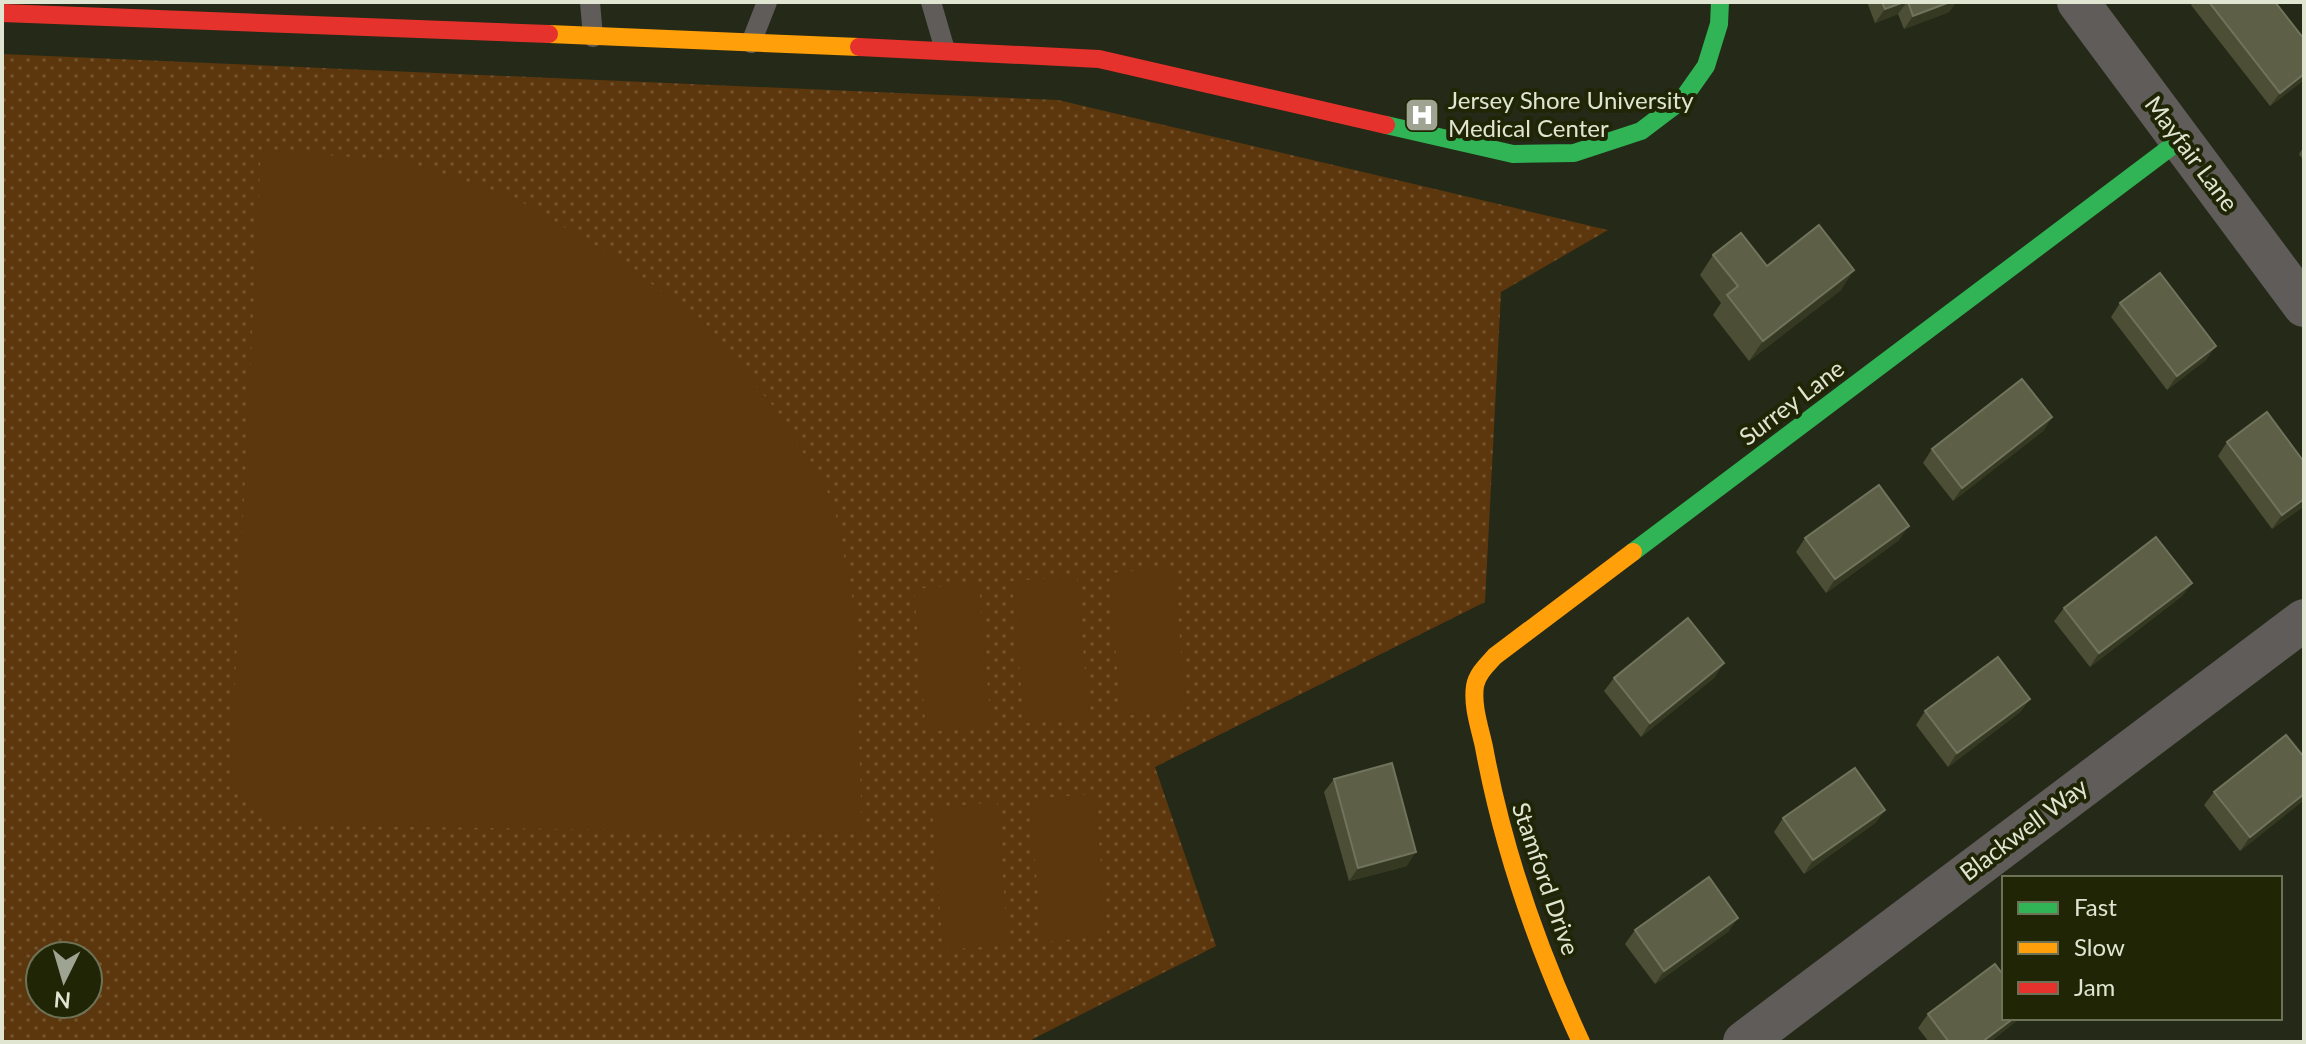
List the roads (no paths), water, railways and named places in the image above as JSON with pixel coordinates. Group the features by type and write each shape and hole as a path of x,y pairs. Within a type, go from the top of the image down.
{"street":[{"path":"2,13 945,50 1099,59 1513,154 1574,153 1641,131 1682,100 1706,66 1719,24 1720,2"},
{"name":"Mayfair Lane","path":"2078,2 2304,306"},
{"name":"Surrey Lane","path":"1481,727 1475,692 1478,674 1495,656 2180,140"},
{"name":"Blackwell Way","path":"1744,1042 2304,620"},
{"name":"Stamford Drive","path":"1481,727 1492,797 1513,866 1564,1007 1581,1042"}],"lane":[{"path":"590,2 593,37"},
{"path":"751,43 767,2"},
{"path":"931,2 945,50"}],"place":[{"name":"Jersey Shore University Medical Center","path":"1422,115"}]}
